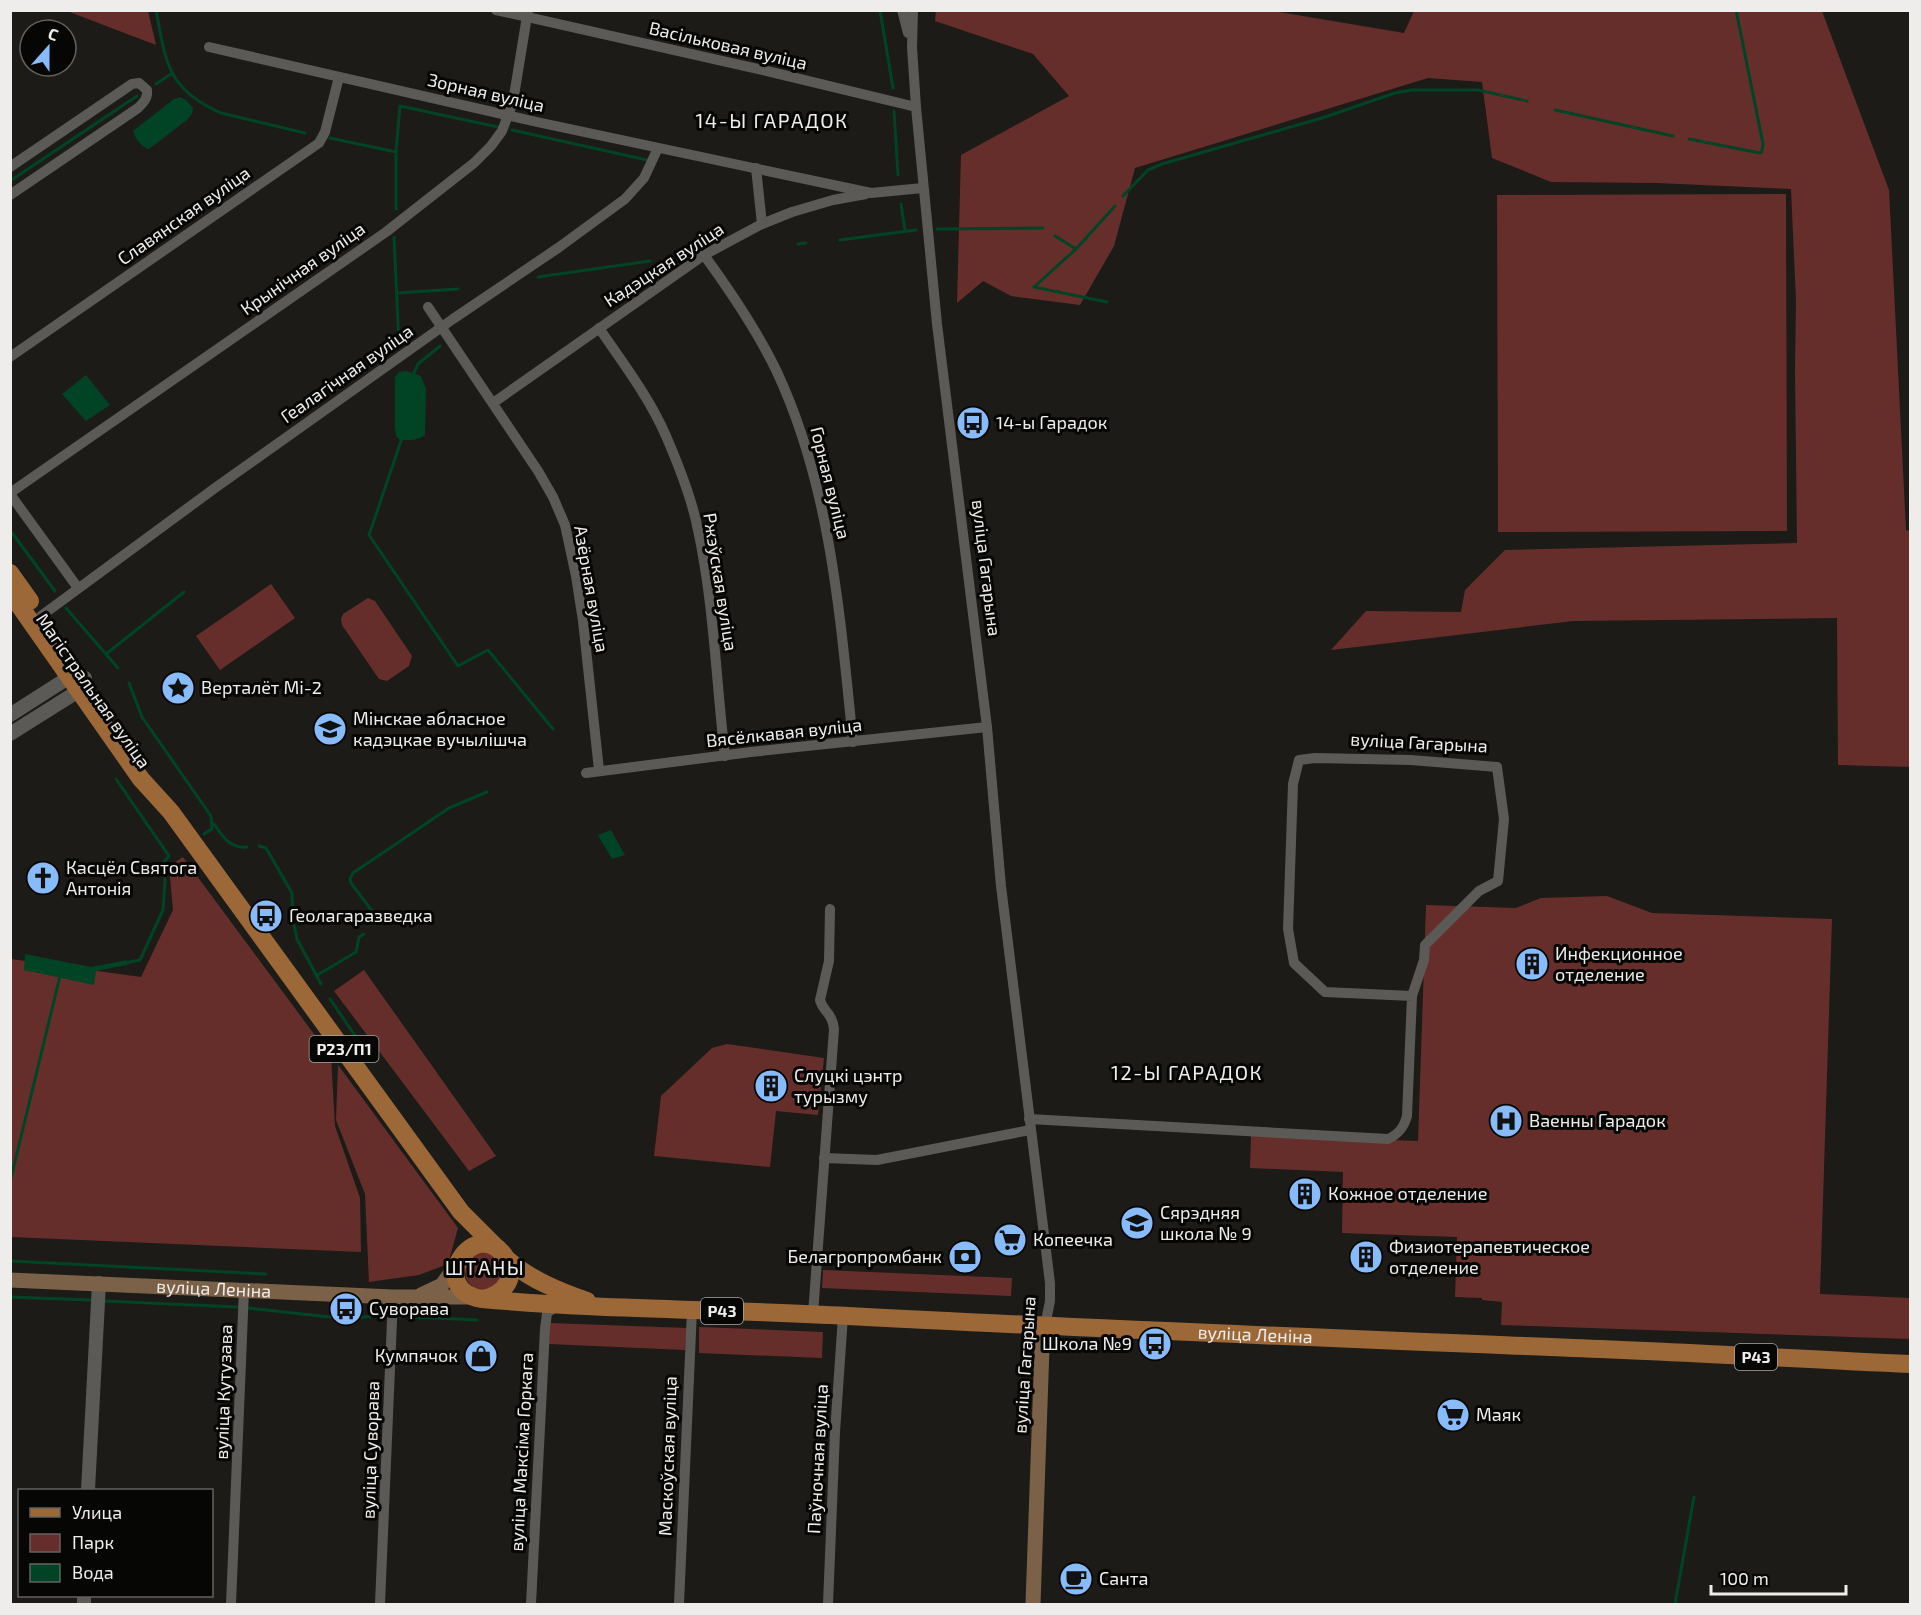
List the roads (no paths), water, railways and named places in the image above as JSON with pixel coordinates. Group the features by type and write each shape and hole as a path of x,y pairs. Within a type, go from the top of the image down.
{"main road":[{"name":"Магістральная вуліца","path":"10,573 41,616 141,779 171,812 461,1212 502,1254"},
{"name":"Магістральная вуліца","path":"10,592 79,681"},
{"path":"459,1259 467,1249 482,1244 502,1254 510,1269 505,1287 491,1297 478,1298 463,1290 459,1284 456,1278 459,1259 464,1243 461,1212"},
{"name":"вуліца Леніна","path":"502,1254 559,1299"},
{"name":"вуліца Леніна","path":"416,1297 442,1285 459,1259"},
{"name":"вуліца Леніна","path":"10,1280 393,1297 559,1299 600,1305 692,1310 1911,1364"},
{"name":"вуліца Гагарына","path":"1033,1605 1042,1348 1046,1326"}],"street":[{"name":"Васільковая вуліца","path":"496,10 527,14 916,107"},
{"path":"902,10 912,47"},
{"name":"вуліца Гагарына","path":"913,10 912,47 916,107 938,336 987,727 1001,886 1050,1284 1046,1326"},
{"name":"Крынічная вуліца","path":"10,494 386,232 474,164 502,132 513,102 527,14"},
{"name":"Зорная вуліца","path":"209,47 507,115 871,193 923,188"},
{"name":"Славянская вуліца","path":"10,357 319,143 325,132 339,77"},
{"path":"10,168 132,84 139,83 147,90 145,101 138,108 10,195"},
{"name":"Геалагічная вуліца","path":"41,616 215,488 625,200 644,178 658,148"},
{"path":"756,168 762,224"},
{"name":"Кадэцкая вуліца","path":"494,403 704,255 762,224 792,212 833,200 871,193"},
{"name":"Горная вуліца","path":"704,255 750,322 776,371 795,414 808,455 819,493 838,593 854,742"},
{"name":"Азёрная вуліца","path":"428,307 494,403 543,480 565,525 583,621 599,770"},
{"name":"Ржэўская вуліца","path":"600,328 643,391 666,435 684,482 698,530 709,596 725,756"},
{"path":"10,494 78,588"},
{"path":"10,715 79,681"},
{"path":"10,734 79,681"},
{"name":"Вясёлкавая вуліца","path":"586,773 987,727"},
{"name":"вуліца Гагарына","path":"1316,758 1411,760 1497,767 1504,819 1498,881 1479,891 1425,945 1424,960 1412,996 1325,992 1294,963 1288,929 1293,784 1299,760 1316,758"},
{"path":"813,1314 834,1029 832,1019 821,1005 820,1000 829,961 830,909"},
{"path":"824,1158 877,1160 1029,1125 1388,1138 1395,1136 1401,1130 1407,1116 1412,996"},
{"path":"88,1489 99,1283"},
{"name":"вуліца Кутузава","path":"231,1605 244,1289"},
{"name":"вуліца Суворава","path":"381,1605 393,1297"},
{"name":"вуліца Максіма Горкага","path":"531,1605 545,1329 547,1313 559,1299"},
{"name":"Маскоўская вуліца","path":"679,1605 692,1310"},
{"name":"Паўночная вуліца","path":"828,1605 843,1316"}],"water":[{"path":"180,97 193,108 192,114 149,149 144,147 137,140 133,131 174,99"},
{"path":"406,371 421,376 426,389 425,435 416,439 400,440 396,436 395,428 395,377 399,372"},
{"path":"86,375 110,405 86,421 62,394"},
{"path":"611,830 625,855 612,859 598,835"},
{"path":"25,954 91,967 127,960 127,965 96,971 94,985 24,970"}],"waterway":[{"path":"156,10 167,60 179,84 189,94 221,113 305,133"},
{"path":"880,10 893,88"},
{"path":"1689,139 1760,153 1762,151 1763,144 1736,10"},
{"path":"156,84 171,74"},
{"path":"1123,196 1148,170 1162,164 1322,118 1395,93 1412,90 1478,90 1527,101"},
{"path":"10,181 137,96"},
{"path":"396,209 396,152 400,106 498,127"},
{"path":"1555,110 1673,136"},
{"path":"894,111 898,175"},
{"path":"512,130 647,160"},
{"path":"330,138 396,152"},
{"path":"901,204 905,231"},
{"path":"1076,249 1115,206"},
{"path":"937,229 1043,228"},
{"path":"840,240 916,230"},
{"path":"1055,236 1076,249 1034,287 1107,302"},
{"path":"394,237 399,345"},
{"path":"798,244 806,243"},
{"path":"538,277 650,261"},
{"path":"397,293 458,289"},
{"path":"413,375 418,364 440,346"},
{"path":"402,438 369,535 458,666 488,650 553,729"},
{"path":"10,530 55,591"},
{"path":"106,654 184,592"},
{"path":"66,608 118,668"},
{"path":"129,683 142,717 211,816 212,829 204,834"},
{"path":"116,779 169,856 163,863 165,881 163,910 140,960 125,963"},
{"path":"376,924 375,915 351,883 353,873 449,808 487,792"},
{"path":"214,824 231,844 247,847"},
{"path":"259,846 266,848 292,893 293,920 297,939 321,984"},
{"path":"316,976 356,952 359,937 364,934"},
{"path":"10,1182 60,976"},
{"path":"330,999 356,1037"},
{"path":"10,1261 266,1274"},
{"path":"10,1297 92,1300"},
{"path":"104,1301 237,1307"},
{"path":"248,1308 339,1318 383,1316"},
{"path":"395,1316 477,1320"},
{"path":"1675,1604 1694,1497"}],"place":[{"name":"14-ы Гарадок","path":"973,423"},
{"name":"Верталёт Мі-2","path":"178,688"},
{"name":"Мінскае абласное кадэцкае вучылішча","path":"330,729"},
{"name":"Касцёл Святога Антонія","path":"43,878"},
{"name":"Геолагаразведка","path":"266,916"},
{"name":"Инфекционное отделение","path":"1532,964"},
{"name":"Слуцкі цэнтр турызму","path":"771,1086"},
{"name":"Ваенны Гарадок","path":"1506,1121"},
{"name":"Кожное отделение","path":"1305,1194"},
{"name":"Сярэдняя школа № 9","path":"1137,1223"},
{"name":"Копеечка","path":"1010,1240"},
{"name":"Белагропромбанк","path":"965,1257"},
{"name":"Физиотерапевтическое отделение","path":"1366,1257"},
{"name":"Суворава","path":"346,1309"},
{"name":"Школа №9","path":"1155,1344"},
{"name":"Кумпячок","path":"481,1356"},
{"name":"Маяк","path":"1453,1415"},
{"name":"Санта","path":"1076,1579"}],"district":[{"name":"14-Ы ГАРАДОК","path":"772,121"},
{"name":"12-Ы ГАРАДОК","path":"1187,1073"},
{"name":"ШТАНЫ","path":"485,1268"}]}
